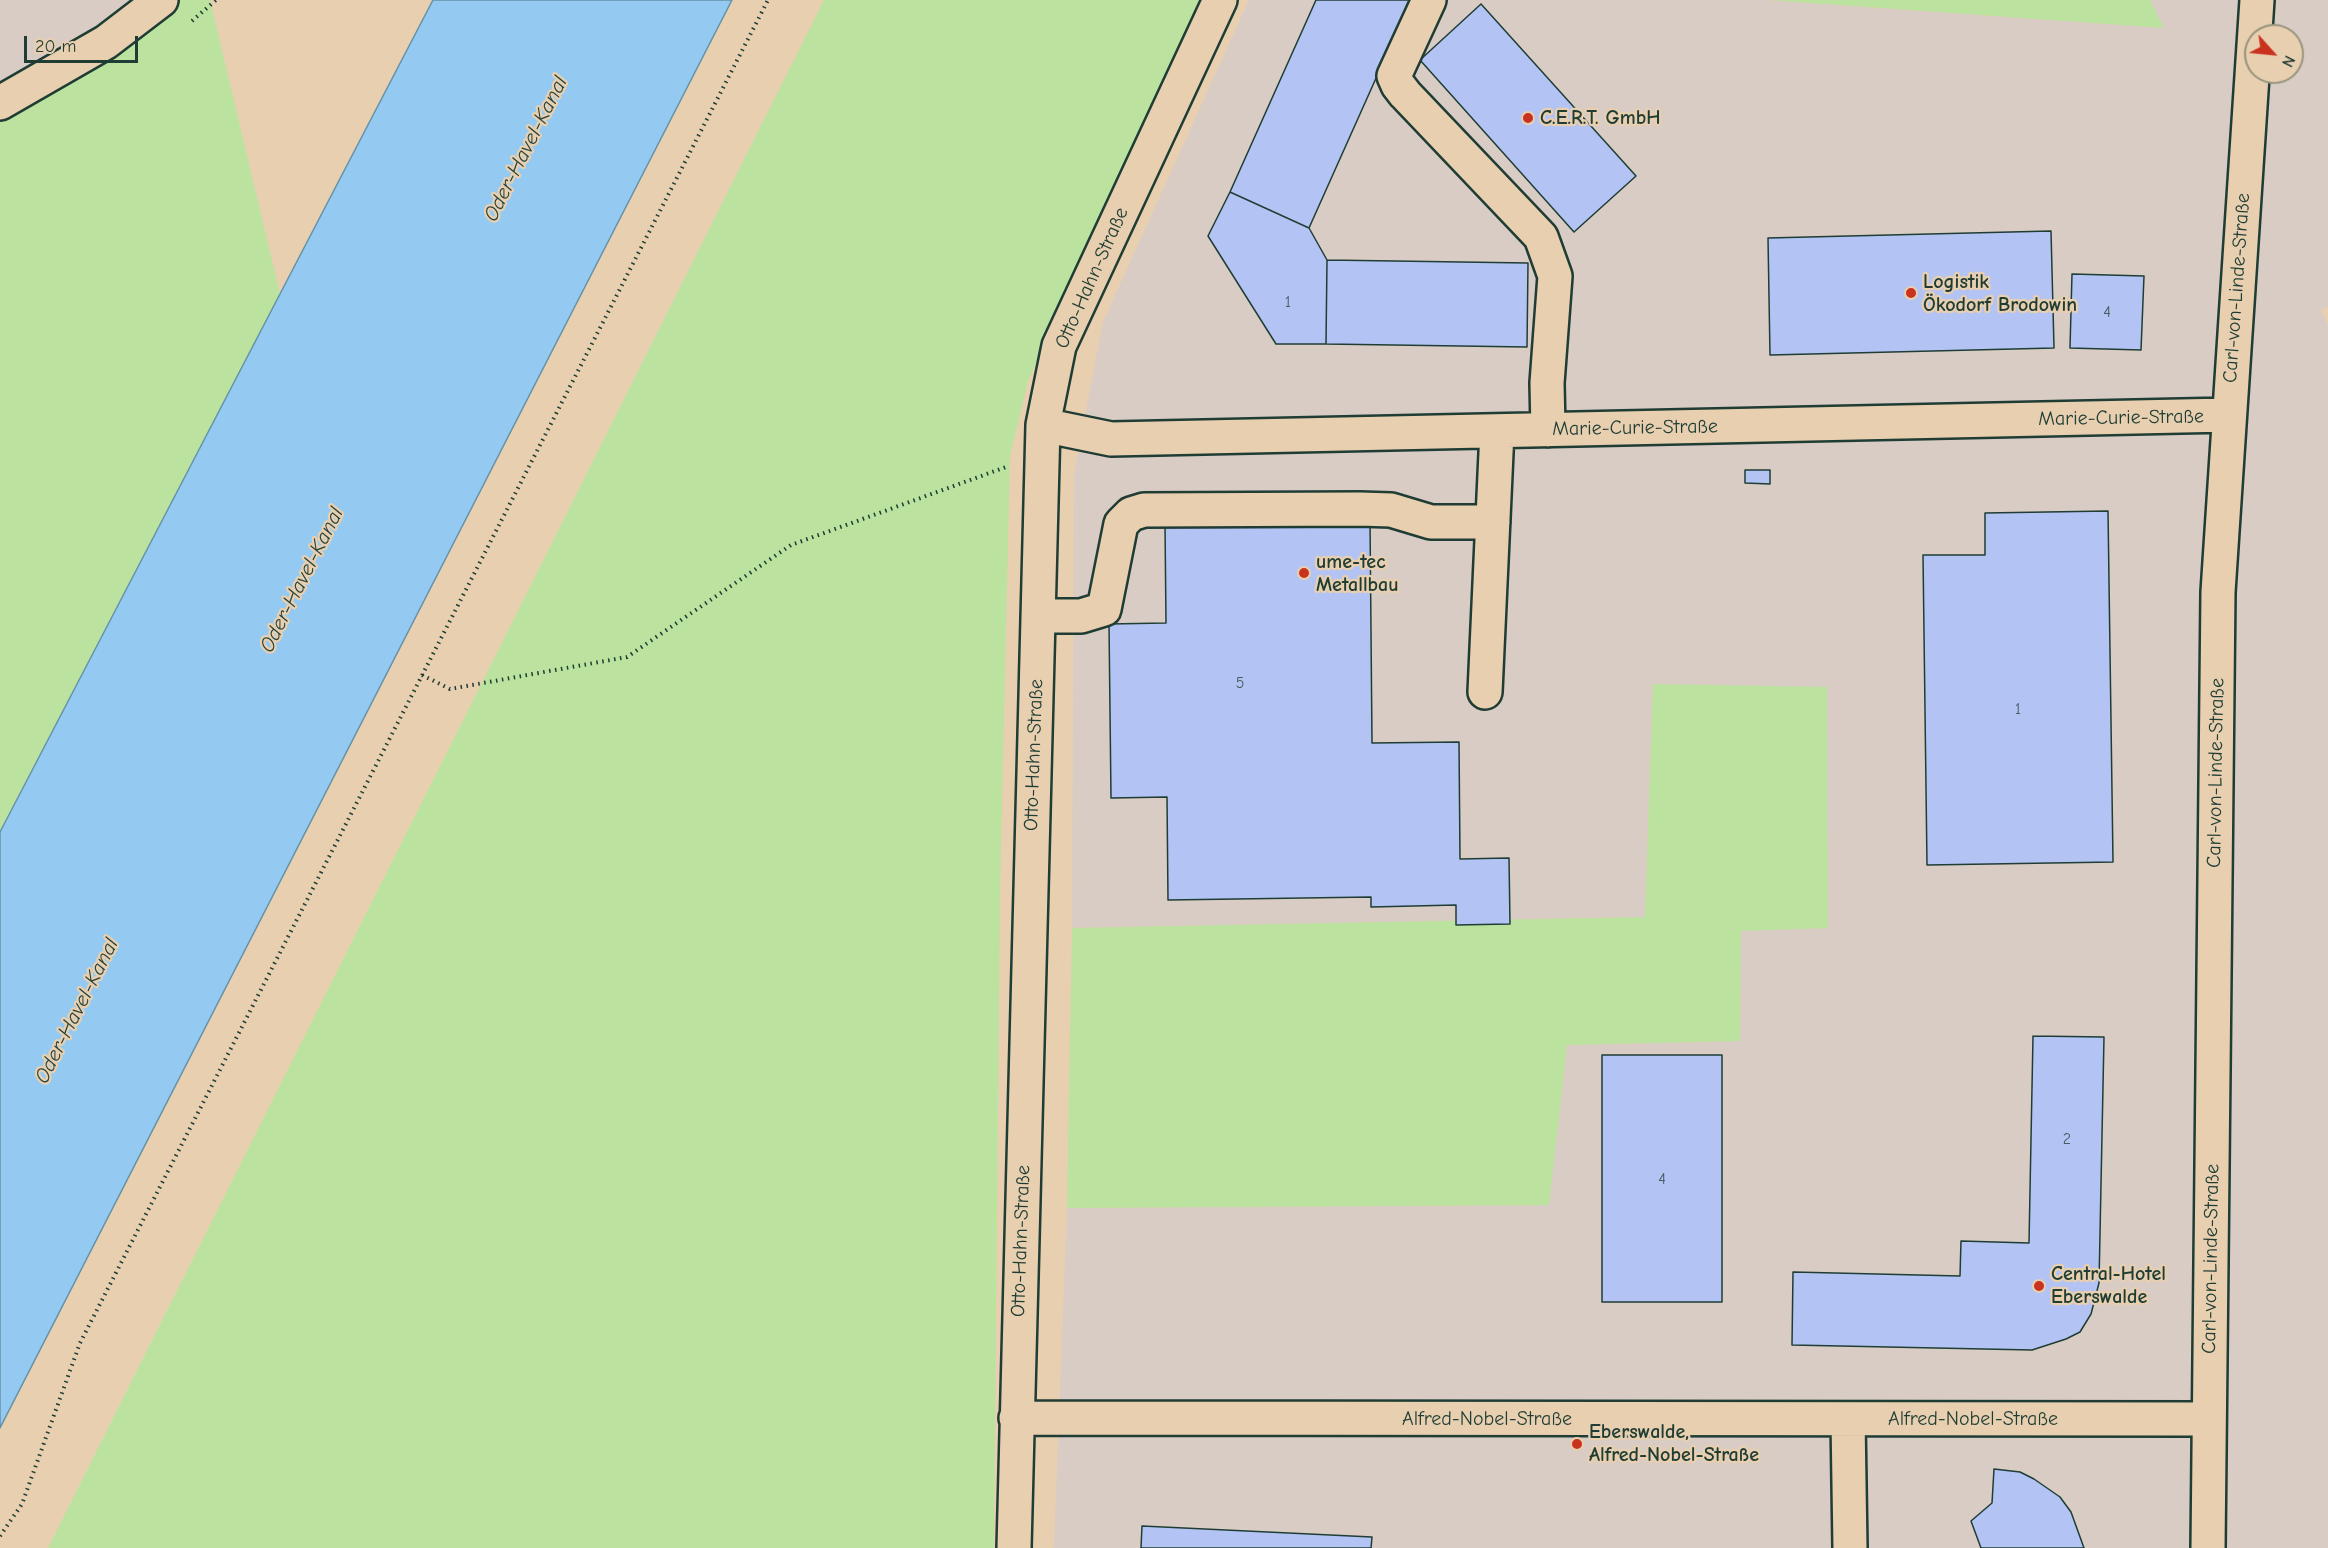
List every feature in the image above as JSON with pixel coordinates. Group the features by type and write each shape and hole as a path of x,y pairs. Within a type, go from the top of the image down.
{"street":[{"path":"0,103 105,42 161,0"},
{"name":"Otto-Hahn-Straße","path":"1014,1548 1043,439 1059,346 1220,0"},
{"path":"1429,0 1394,76 1405,94 1541,237 1555,276 1547,383 1548,430"},
{"name":"Carl-von-Linde-Straße","path":"2208,1548 2218,592 2257,0"},
{"name":"Marie-Curie-Straße","path":"1043,439 2228,415"},
{"path":"1485,692 1497,431"},
{"path":"1038,616 1081,616 1104,609 1121,524 1131,514 1143,510 1391,510 1431,522 1493,522"},
{"name":"Alfred-Nobel-Straße","path":"1017,1418 2209,1419"},
{"path":"1848,1419 1850,1548"}],"path":[{"path":"0,1536 22,1504 80,1343 768,0"},
{"path":"422,675 450,689 627,657 791,545 1043,439"}],"shaded area":[{"path":"0,0 158,0 0,96"},
{"path":"1249,0 1768,0 2163,28 2150,0 2328,0 2328,306 2321,310 2328,325 2328,1548 1054,1548 1067,1208 1549,1205 1567,1045 1740,1041 1741,931 1828,928 1653,684 1645,917 1072,928 1074,474 1103,322"}],"green space":[{"path":"158,0 210,0 280,294 0,832 0,96"},
{"path":"824,0 1199,0 1028,381 1010,456 1000,891 994,1548 48,1548"},
{"path":"1768,0 2150,0 2164,28"},
{"path":"1653,684 1827,687 1828,928 1741,931 1740,1041 1567,1045 1549,1205 1067,1208 1072,928 1645,917"}],"water":[{"name":"Oder-Havel-Kanal","path":"433,0 732,0 0,1428 0,832"}],"building":[{"path":"1316,0 1411,0 1309,228 1230,192"},
{"name":"C.E.R.T. GmbH","path":"1481,4 1636,176 1574,232 1420,60"},
{"path":"1230,192 1309,228 1327,260 1326,344 1276,344 1208,236"},
{"name":"Logistik Ökodorf Brodowin","path":"2051,231 2054,348 1770,355 1768,238"},
{"path":"1327,260 1528,263 1527,347 1326,344"},
{"path":"2072,274 2144,276 2141,350 2070,348"},
{"path":"1745,470 1770,470 1770,484 1745,483"},
{"path":"2108,511 2113,862 1927,865 1923,555 1985,555 1985,513"},
{"path":"1370,520 1372,743 1459,742 1460,859 1509,858 1510,924 1456,925 1456,905 1371,907 1371,897 1168,900 1167,797 1111,798 1109,624 1166,623 1165,523"},
{"path":"2033,1036 2104,1037 2099,1283 2091,1314 2080,1332 2032,1350 1792,1345 1793,1272 1960,1276 1961,1241 2029,1243"},
{"path":"1602,1055 1722,1055 1722,1302 1602,1302"},
{"path":"1994,1469 2020,1472 2060,1497 2071,1512 2084,1548 1981,1548 1971,1521 1992,1503"},
{"path":"1142,1526 1372,1537 1371,1548 1141,1548"}],"place":[{"name":"C.E.R.T. GmbH","path":"1528,118"},
{"name":"Logistik Ökodorf Brodowin","path":"1911,293"},
{"name":"ume-tec Metallbau","path":"1304,573"},
{"name":"Central-Hotel Eberswalde","path":"2039,1286"},
{"name":"Eberswalde, Alfred-Nobel-Straße","path":"1577,1444"}]}
